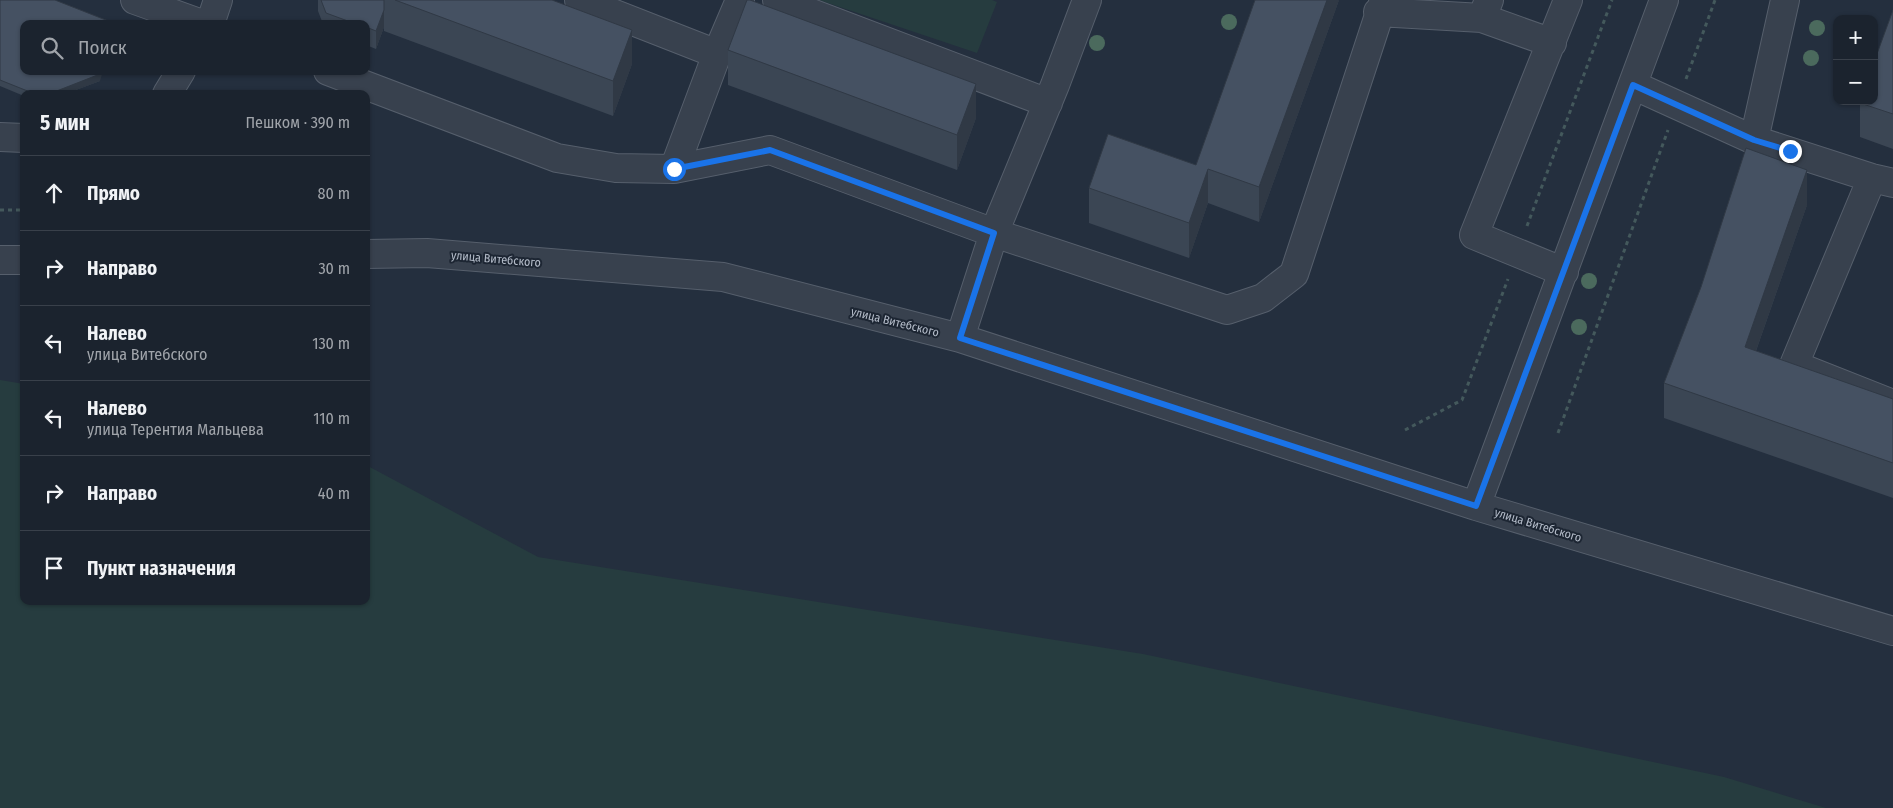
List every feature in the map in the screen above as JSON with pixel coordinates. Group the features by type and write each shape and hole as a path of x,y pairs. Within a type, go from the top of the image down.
{"street":[{"path":"135,0 191,20"},
{"path":"211,20 218,0"},
{"path":"579,0 716,54"},
{"path":"674,169 716,54 740,0"},
{"path":"777,0 1048,103"},
{"path":"960,338 994,233 1048,103 1085,0"},
{"path":"1564,272 1474,235 1568,0"},
{"path":"1476,506 1664,0"},
{"path":"1754,140 1785,0"},
{"path":"339,75 557,158 616,168 674,169 770,150 994,233 1226,310 1263,298 1294,274 1381,6 1486,9 1552,43"},
{"path":"169,90 179,75"},
{"path":"1633,85 1754,140 1882,181 1794,365 1893,404"},
{"path":"0,137 20,138"},
{"name":"улица Витебского","path":"370,254 426,253 723,277 960,338 1476,506 1893,631"},
{"path":"0,260 20,260"}],"path":[{"path":"1405,430 1462,400 1612,0"},
{"path":"1558,433 1715,0"},
{"path":"0,210 20,210"}],"green space":[{"path":"819,0 992,0 997,2 977,53"},
{"path":"0,380 20,383 20,605 370,605 370,467 538,557 1143,654 1724,777 1826,808 0,808"}],"building":[{"path":"0,0 55,0 106,20 20,20 20,75 97,75 59,90 25,90 0,80"},
{"path":"321,0 384,0 384,10 376,31 370,29 370,20 345,20 326,13"},
{"path":"395,0 552,0 632,30 613,81"},
{"path":"747,0 976,84 957,135 728,50"},
{"path":"1255,0 1327,0 1259,187 1208,169 1189,223 1089,188 1108,134 1196,165"},
{"path":"1893,10 1893,114 1866,105 1878,105 1878,51"},
{"path":"1746,148 1807,170 1745,347 1893,399 1893,463 1664,383 1701,287"}],"route":[{"path":"674,169 770,150 994,233 960,338 1476,506 1633,85 1754,140 1790,151"}]}
